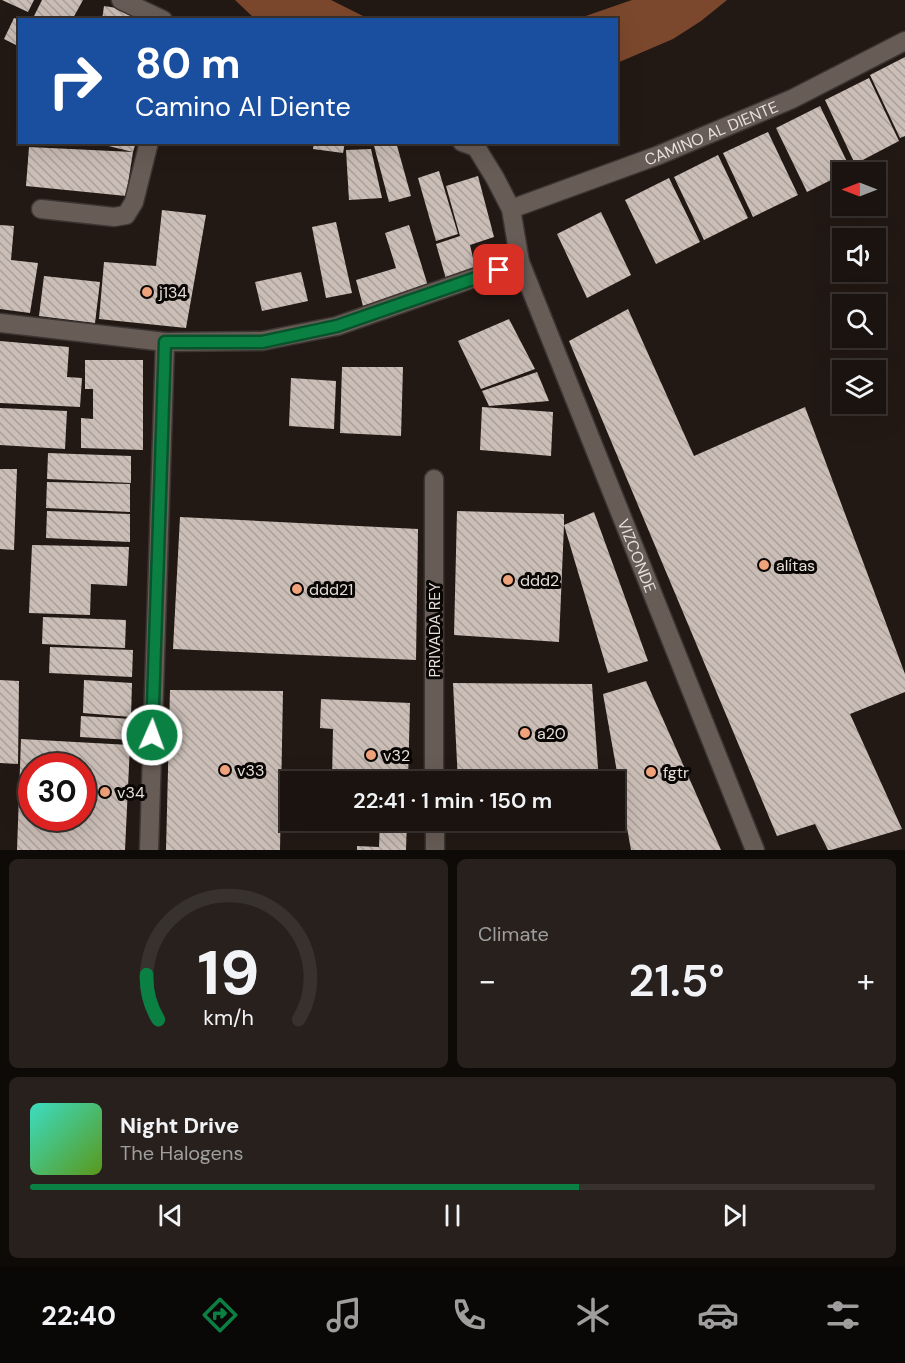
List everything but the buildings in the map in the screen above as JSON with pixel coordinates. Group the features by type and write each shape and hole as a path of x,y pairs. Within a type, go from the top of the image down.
{"street":[{"path":"120,0 159,18"},
{"name":"CAMINO AL DIENTE","path":"511,209 659,155 781,104 905,41"},
{"path":"41,209 114,217 126,214 135,202 149,144"},
{"name":"VIZCONDE","path":"468,144 476,147 511,209 520,262 755,850"},
{"path":"0,323 165,342 262,342 337,326 520,262"},
{"path":"149,850 165,342"},
{"name":"PRIVADA REY","path":"434,479 435,771"},
{"path":"435,831 435,850"}],"shaded area":[{"path":"235,0 331,0 367,18 254,18"},
{"path":"632,0 727,0 701,21 673,39 618,63 618,18 580,18"}],"place":[{"name":"j134","path":"147,292"},
{"name":"alitas","path":"764,565"},
{"name":"ddd2","path":"508,580"},
{"name":"ddd21","path":"297,589"},
{"name":"a20","path":"525,733"},
{"name":"v32","path":"371,755"},
{"name":"v33","path":"225,770"},
{"name":"fgtr","path":"651,772"},
{"name":"v34","path":"105,792"}],"route":[{"path":"152,735 165,342 262,342 337,326 499,270"}]}
